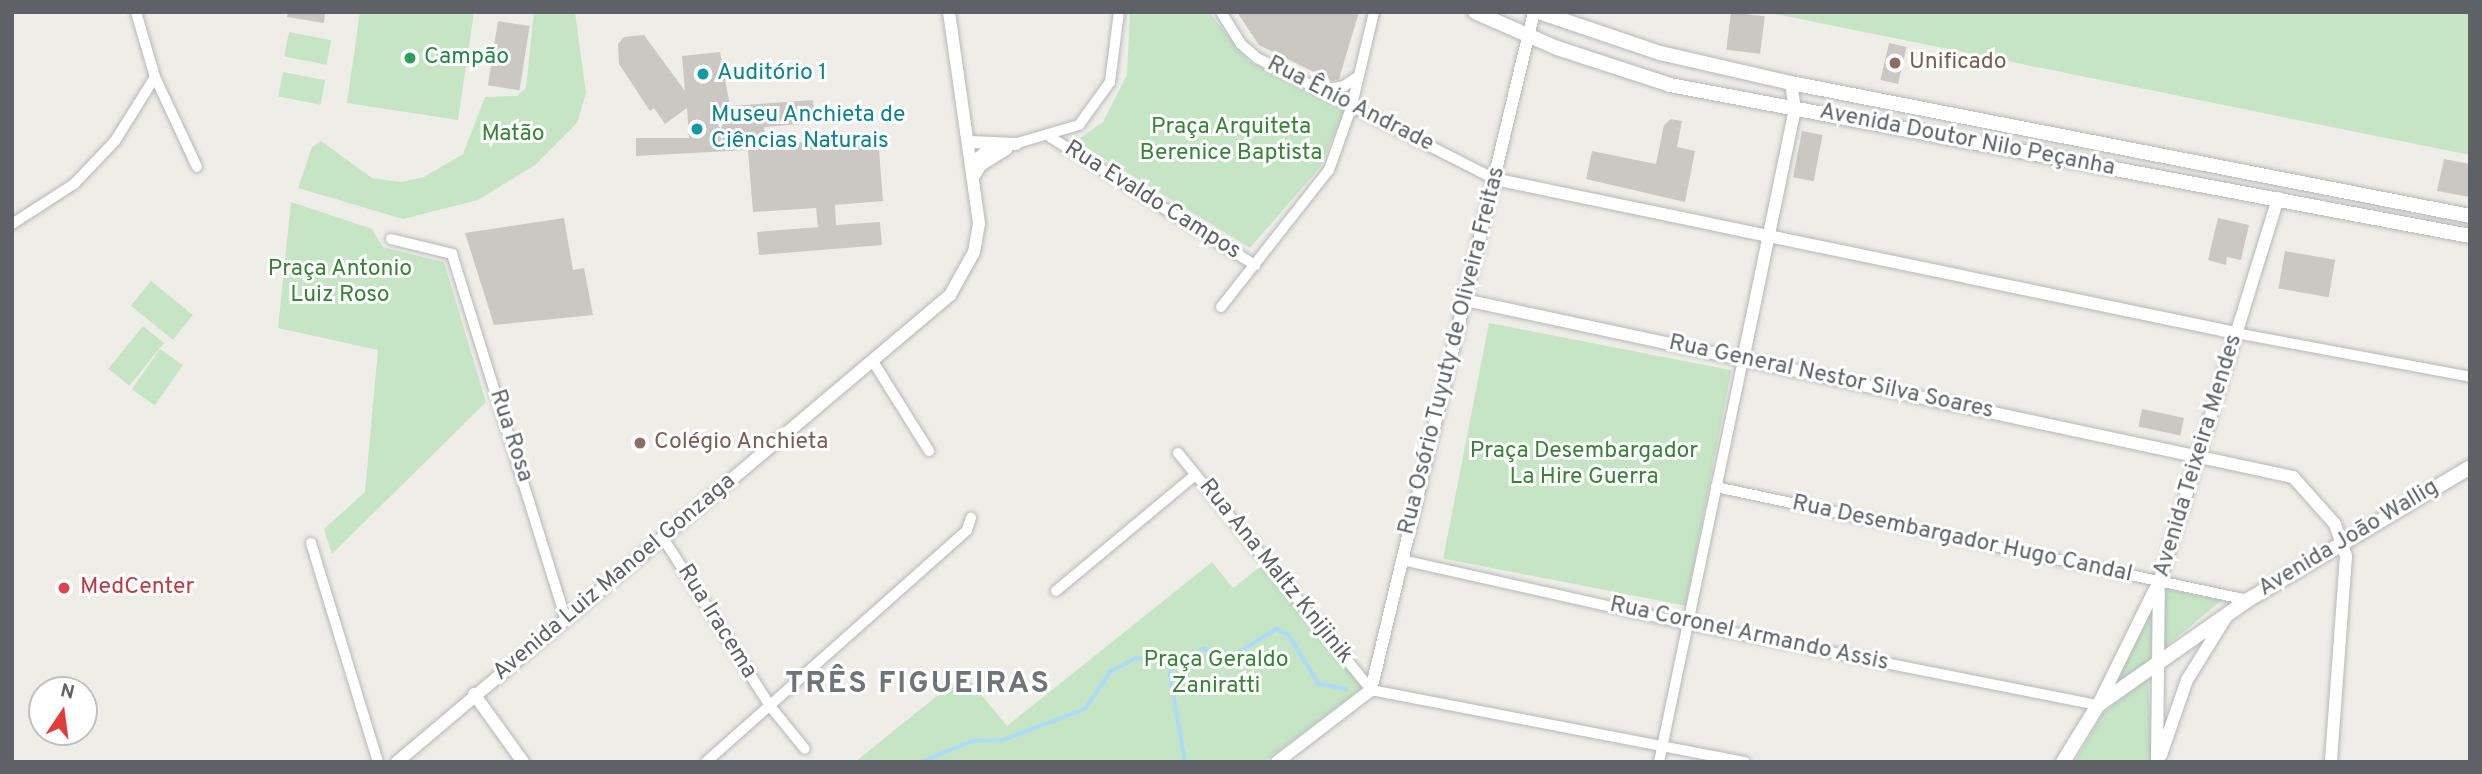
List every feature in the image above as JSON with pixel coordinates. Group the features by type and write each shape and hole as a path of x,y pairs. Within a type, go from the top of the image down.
{"main road":[{"name":"Avenida Doutor Nilo Peçanha","path":"1475,12 1528,36 1670,86 2470,236"},
{"name":"Avenida Doutor Nilo Peçanha","path":"1536,12 1660,53 1791,83 2470,216"},
{"path":"2278,198 2312,184"},
{"name":"Avenida João Wallig","path":"2098,705 2248,600 2470,467"},
{"path":"2063,762 2098,705"}],"street":[{"path":"136,12 155,78 197,167"},
{"name":"Avenida Luiz Manoel Gonzaga","path":"397,762 474,694 874,363 950,295 967,269 979,223 970,142 949,12"},
{"path":"972,162 983,153 1050,137 1079,125 1099,103 1116,61 1119,12"},
{"name":"Rua Ênio Andrade","path":"1221,12 1248,51 1494,178"},
{"path":"1221,307 1329,170 1352,104 1374,12"},
{"name":"Rua Osório Tuyuty de Oliveira Freitas","path":"1371,690 1536,12"},
{"path":"1322,90 1344,86 1359,76"},
{"path":"12,224 74,184 116,141 155,78"},
{"path":"1659,762 1795,109 1791,83"},
{"name":"Rua Evaldo Campos","path":"1050,137 1255,265"},
{"path":"970,142 1016,144"},
{"path":"973,179 981,166 1016,144"},
{"path":"1494,178 1769,239 2470,377"},
{"name":"Avenida Teixeira Mendes","path":"2158,762 2155,664 2159,583 2278,198"},
{"name":"Rua Rosa","path":"391,239 452,254 566,619"},
{"name":"Rua General Nestor Silva Soares","path":"1465,300 2293,477 2320,504 2342,542"},
{"path":"874,363 929,451"},
{"name":"Rua Ana Maltz Knijinik","path":"1178,453 1371,690"},
{"path":"1056,592 1195,475"},
{"name":"Rua Desembargador Hugo Candal","path":"1716,487 2248,600"},
{"path":"706,762 967,530 971,518"},
{"name":"Rua Iracema","path":"663,538 770,706 805,749"},
{"path":"2331,762 2345,574 2342,542"},
{"path":"311,543 377,762"},
{"name":"Rua Coronel Armando Assis","path":"1402,560 1688,624 2098,705"},
{"path":"2098,705 2159,583"},
{"path":"2158,762 2187,680 2229,613"},
{"path":"1277,762 1371,690 1745,762"},
{"path":"474,694 523,762"}],"green space":[{"name":"Campão","path":"360,12 474,12 458,120 347,103"},
{"name":"Matão","path":"534,12 575,12 586,93 577,123 535,165 478,200 403,219 298,188 312,147 321,141 372,178 401,182 424,177 463,154 485,97 517,96 526,88"},
{"name":"Praça Arquiteta Berenice Baptista","path":"1209,12 1248,61 1345,108 1321,166 1250,248 1076,141 1103,122 1127,75 1130,14"},
{"path":"1766,12 2470,12 2470,155 2258,112"},
{"path":"289,32 331,40 326,65 284,57"},
{"path":"283,72 325,80 320,105 278,97"},
{"name":"Praça Antonio Luiz Roso","path":"291,202 372,229 383,247 444,262 486,402 332,554 324,529 365,492 378,350 278,328"},
{"path":"151,281 193,315 173,340 131,306"},
{"name":"Praça Desembargador La Hire Guerra","path":"1489,323 1731,370 1686,606 1443,559"},
{"path":"143,326 164,343 129,386 108,369"},
{"path":"160,349 183,365 155,405 132,389"},
{"name":"Praça Geraldo Zaniratti","path":"1212,562 1233,588 1261,566 1363,687 1264,762 855,762 964,674 1007,726"},
{"path":"2165,589 2222,600 2157,654"},
{"path":"2154,598 2151,661 2108,693"},
{"path":"2148,678 2152,762 2075,762 2102,714"}],"building":[{"path":"288,12 325,12 324,23 287,17"},
{"path":"1237,12 1359,12 1339,79 1332,81 1259,45"},
{"path":"1731,12 1765,16 1760,54 1726,50"},
{"path":"498,21 530,26 519,90 488,85"},
{"path":"644,35 685,91 682,56 720,52 730,106 813,100 815,123 764,127 766,145 878,137 883,201 835,205 836,225 880,222 882,245 759,255 757,232 818,227 816,208 753,212 748,150 636,156 636,138 689,138 687,108 665,124 654,108 650,111 619,64 618,44 624,37"},
{"name":"Unificado","path":"1889,43 1907,47 1898,84 1880,80"},
{"path":"1671,119 1682,121 1677,147 1695,151 1685,202 1586,179 1592,151 1656,164 1664,125"},
{"path":"1802,131 1823,135 1814,181 1793,177"},
{"path":"2444,159 2470,164 2470,197 2437,191"},
{"path":"564,218 573,270 584,268 593,315 494,325 465,233"},
{"path":"2218,218 2249,225 2241,260 2227,257 2226,265 2208,260"},
{"path":"2285,251 2335,260 2329,297 2278,288"},
{"path":"2142,409 2184,418 2180,436 2138,427"}],"waterway":[{"path":"1185,762 1170,675 1173,662 1204,649 1235,654 1277,629 1289,635 1319,684 1347,689"},
{"path":"921,762 972,741 1003,740 1085,709 1111,671 1137,658 1173,662"}],"place":[{"name":"Campão","path":"410,58"},
{"name":"Unificado","path":"1895,63"},
{"name":"Auditório 1","path":"703,74"},
{"name":"Museu Anchieta de Ciências Naturais","path":"697,129"},
{"name":"Colégio Anchieta","path":"640,443"},
{"name":"MedCenter","path":"64,588"}],"district":[{"name":"TRÊS FIGUEIRAS","path":"918,685"}]}
